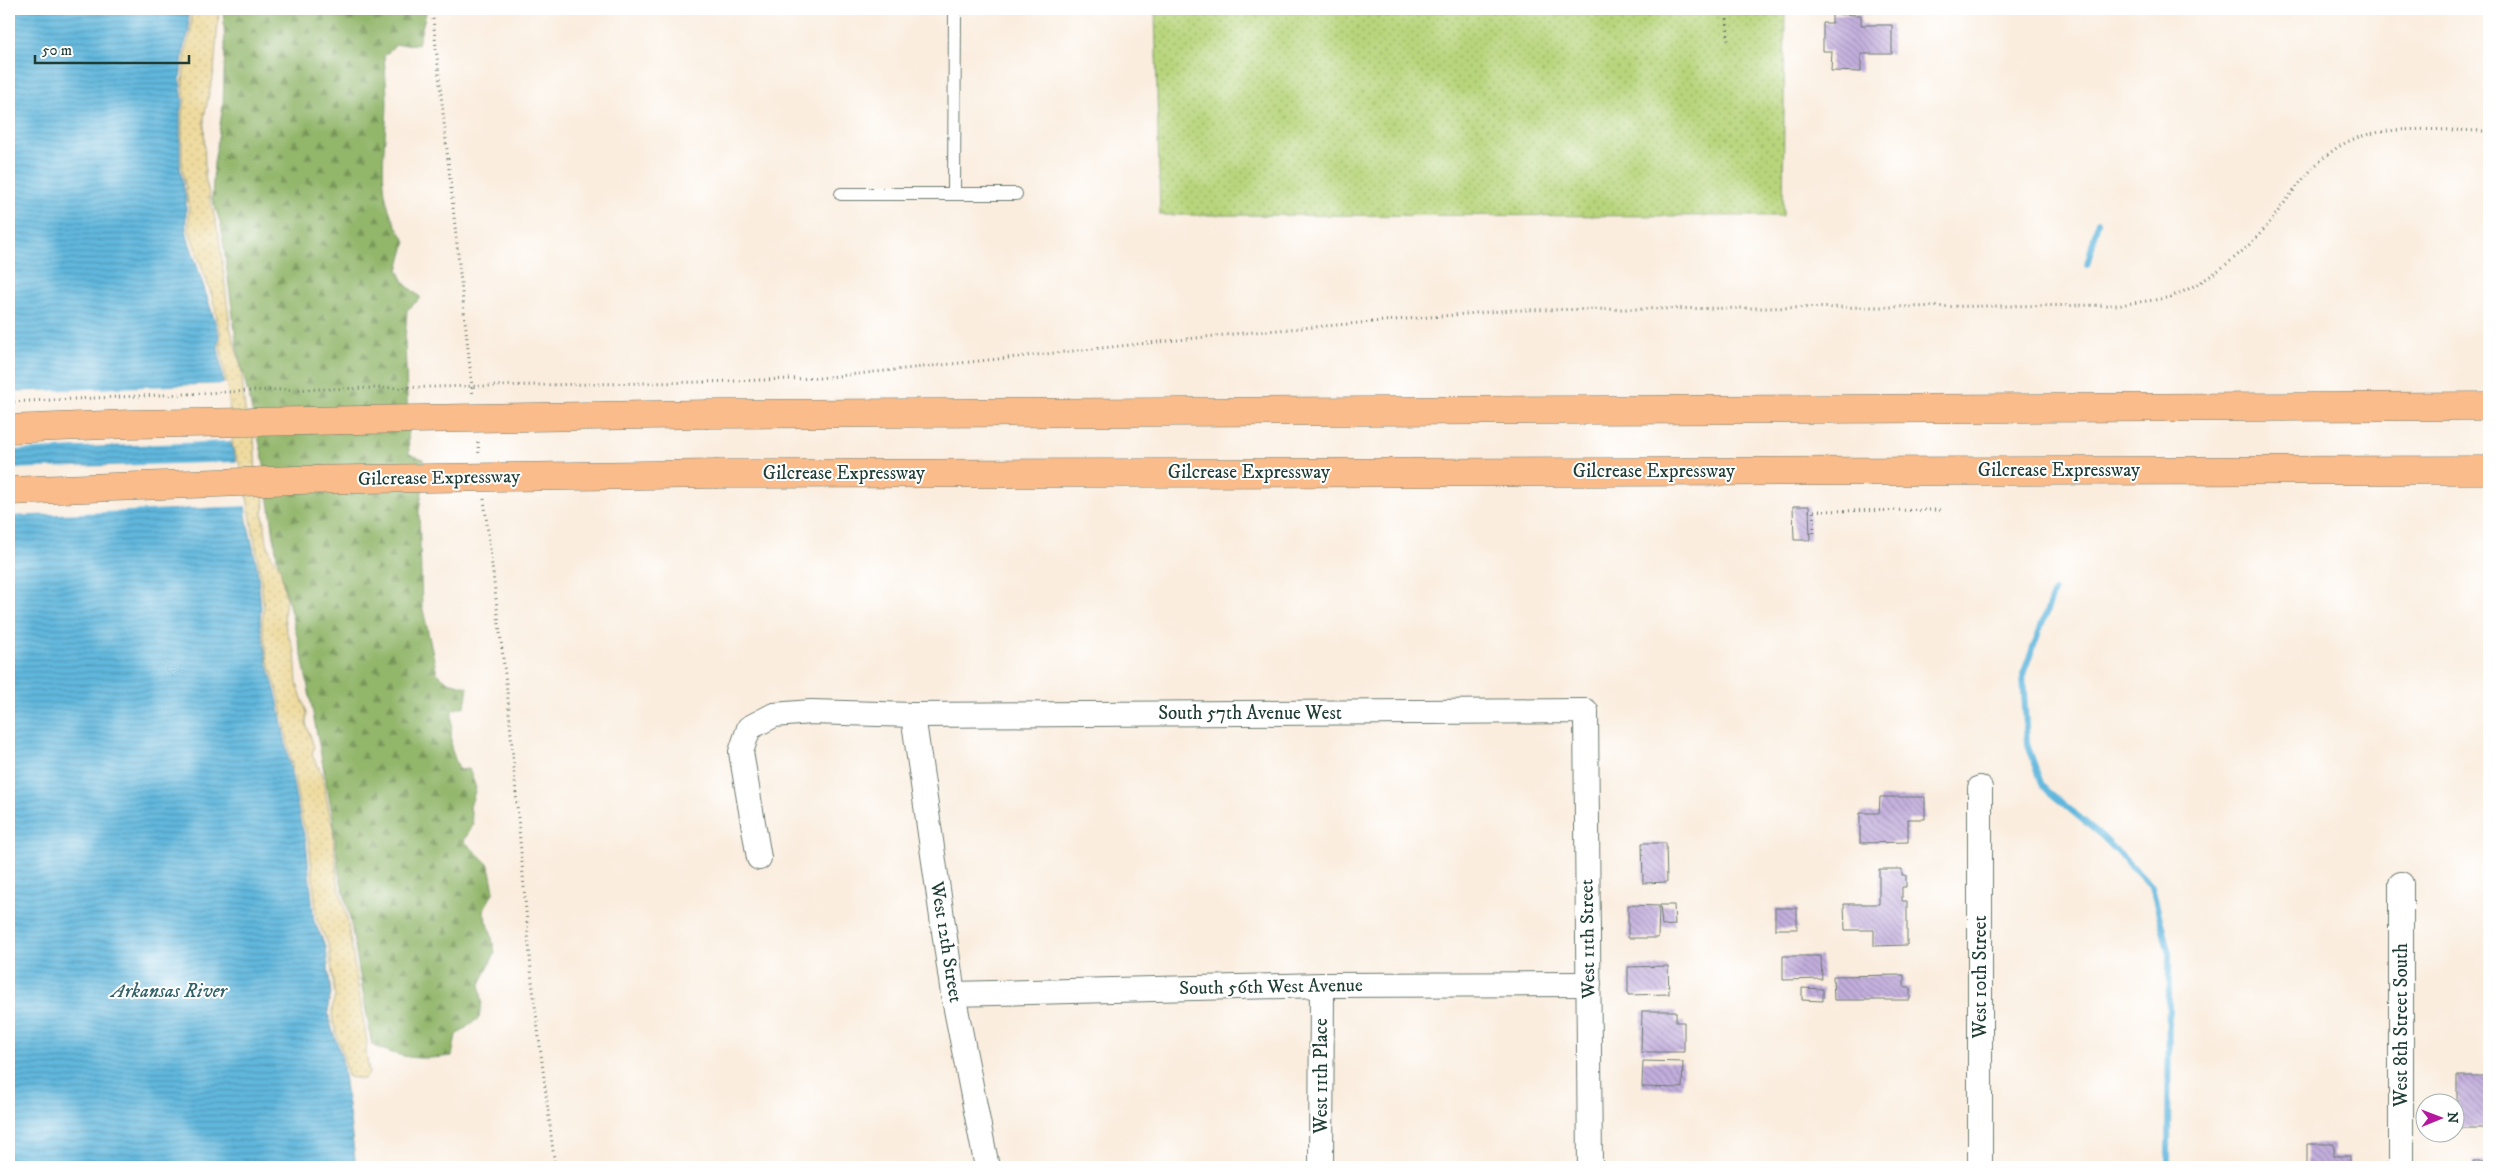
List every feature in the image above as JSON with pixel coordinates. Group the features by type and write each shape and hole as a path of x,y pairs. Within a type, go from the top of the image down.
{"highway":[{"path":"9,429 130,424 708,414 2489,406"},
{"name":"Gilcrease Expressway","path":"9,491 296,480 718,474 2489,470"}],"street":[{"name":"South 57th Avenue West","path":"759,858 741,752 749,728 774,715 811,712 913,715 1586,711"},
{"name":"West 11th Street","path":"1586,711 1590,1167"},
{"name":"West 12th Street","path":"913,715 954,994 987,1167"},
{"name":"West 10th Street","path":"1980,788 1980,1167"},
{"name":"West 8th Street South","path":"2401,884 2401,1167"},
{"name":"South 56th West Avenue","path":"954,994 1322,985 1589,984"},
{"name":"West 11th Place","path":"1321,1167 1322,985"}],"lane":[{"path":"954,192 955,9"},
{"path":"842,194 954,192 1016,194"}],"path":[{"path":"432,9 474,405"},
{"path":"1727,9 1728,44"},
{"path":"9,402 299,389 704,382 819,378 1243,333 1512,310 2121,304 2166,298 2194,286 2221,269 2267,226 2305,177 2332,151 2352,139 2373,132 2489,131"},
{"path":"477,434 480,463"},
{"path":"484,492 508,699 532,981 555,1167"},
{"path":"1810,534 1814,534 1811,511 1941,510"}],"green space":[{"path":"223,9 427,9 418,44 396,45 384,56 387,103 383,174 389,208 395,224 406,241 398,270 405,284 421,298 407,310 405,341 409,454 423,459 424,480 419,511 422,605 437,673 448,682 468,687 465,706 452,710 451,748 459,770 469,769 476,788 470,807 473,824 464,841 489,865 494,891 483,911 490,929 495,953 480,984 482,1002 479,1018 456,1035 452,1056 420,1058 402,1056 372,1045 349,913 339,874 333,818 302,656 277,558 263,458 237,347 221,225 212,198 214,163 223,105 225,45"},
{"path":"1155,9 1785,9 1783,216 1160,215"}],"sand":[{"path":"191,9 219,9 214,71 204,117 205,177 219,236 230,327 241,368 245,410 254,435 256,477 264,495 263,515 267,542 271,555 280,567 286,599 284,615 286,630 295,652 297,683 307,713 306,723 314,747 312,755 321,772 333,829 337,879 346,913 367,1042 366,1053 369,1073 364,1079 348,1077 334,1026 332,1011 335,997 329,946 317,920 309,841 302,819 279,695 268,660 262,623 264,608 259,565 243,474 233,447 231,418 220,343 221,335 212,296 189,230 189,208 182,165 182,113 185,101 183,81 186,48 191,33"}],"water":[{"name":"Arkansas River","path":"9,9 188,9 189,32 184,47 180,80 183,101 180,112 180,167 186,200 186,232 219,334 218,346 228,414 227,432 241,476 247,520 257,566 261,608 260,623 267,662 277,697 300,820 306,841 314,921 326,947 331,995 328,1011 329,1019 342,1059 356,1167 9,1167"}],"pier":[{"path":"227,384 232,441 9,450 9,392"},
{"path":"238,462 243,475 247,506 9,516 9,469"}],"building":[{"path":"1832,14 1861,15 1861,25 1892,25 1892,54 1861,54 1861,72 1831,71 1832,51 1823,51 1823,23 1832,23"},
{"path":"1793,506 1809,506 1810,540 1794,540"},
{"path":"1880,797 1925,797 1925,819 1908,819 1908,842 1860,843 1860,813 1879,813"},
{"path":"1642,843 1666,843 1667,882 1643,883"},
{"path":"1879,869 1902,869 1902,875 1906,875 1906,887 1902,887 1902,901 1907,901 1907,945 1874,946 1874,930 1845,930 1844,904 1879,904"},
{"path":"1628,905 1659,906 1658,938 1628,938"},
{"path":"1660,905 1674,905 1675,925 1662,926"},
{"path":"1775,908 1797,908 1797,929 1775,929"},
{"path":"1783,956 1821,956 1822,979 1783,980"},
{"path":"1668,966 1669,994 1628,995 1628,967"},
{"path":"1904,975 1904,987 1910,987 1910,1000 1834,1000 1833,976"},
{"path":"1802,988 1823,989 1823,1001 1802,1000"},
{"path":"1642,1011 1676,1011 1676,1022 1684,1022 1684,1052 1641,1052"},
{"path":"1643,1061 1683,1062 1682,1088 1642,1087"},
{"path":"2457,1076 2488,1076 2488,1128 2466,1128 2466,1094 2457,1094"},
{"path":"2307,1144 2334,1144 2334,1156 2350,1156 2350,1167 2307,1167"},
{"path":"2473,1161 2489,1161 2489,1167 2474,1167"}],"waterway":[{"path":"2087,265 2098,222"},
{"path":"2054,592 2023,674 2027,744 2042,786 2103,837 2152,887 2169,954 2168,1167"}]}
